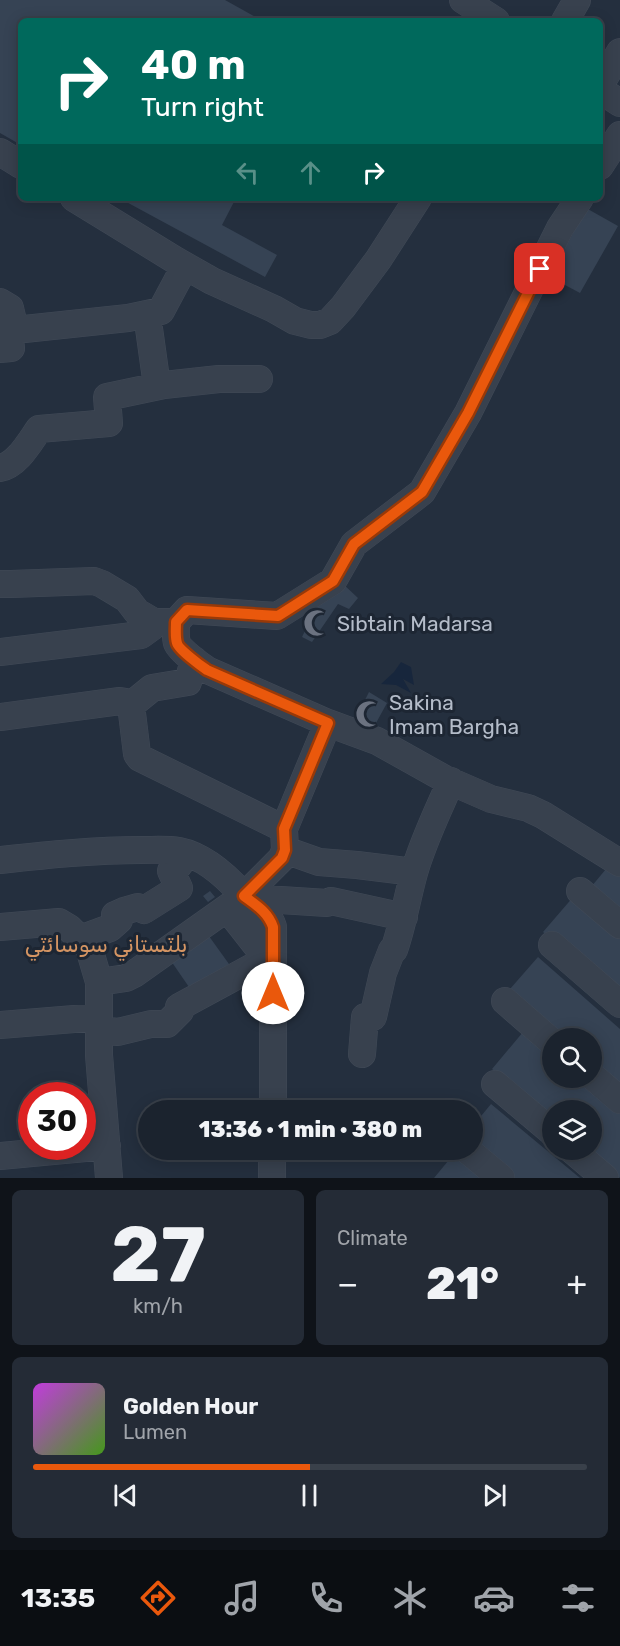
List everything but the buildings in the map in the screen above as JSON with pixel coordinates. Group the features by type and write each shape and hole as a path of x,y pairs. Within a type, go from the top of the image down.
{"street":[{"path":"463,0 491,18"},
{"path":"566,18 577,0"},
{"path":"603,82 620,52"},
{"path":"603,89 620,103"},
{"path":"603,161 620,135"},
{"path":"0,152 18,163"},
{"path":"79,201 212,281 296,321 311,325 320,325 330,321 343,307 378,260 416,201"},
{"path":"0,652 141,635 187,610 278,616 333,581 354,544 422,492 468,413 561,228 578,201"},
{"path":"0,302 10,308 8,340 128,318 161,311 184,266"},
{"path":"147,314 157,386"},
{"path":"0,468 7,467 24,450 39,429 109,423 107,397 157,386 219,379 259,379"},
{"path":"0,584 94,581 102,584 127,599 137,612 165,622 179,648 207,670 328,723 377,741 448,780 491,799 528,808 543,815 620,863"},
{"path":"130,705 152,688 188,682 194,660"},
{"path":"0,717 126,702 130,705 137,754 140,758 319,862 414,872"},
{"path":"99,982 126,978 134,974 243,904 282,858 284,840 328,723"},
{"path":"362,1054 365,1017 373,1017 383,974 392,950 394,950 404,917 414,872 448,780"},
{"path":"0,860 109,850 178,851 196,857 234,885 243,904 270,919 273,927 270,958 273,1100"},
{"path":"80,939 110,928 118,920 115,915 138,907 144,910 179,888 171,871 187,854"},
{"path":"580,891 620,925"},
{"path":"243,904 265,899 331,902 404,917"},
{"path":"0,927 59,922 69,927 89,948 99,982 99,1055 109,1178"},
{"path":"552,945 620,1004"},
{"path":"0,1025 99,1024 118,1032 151,1024 167,1024 180,1011 179,1007 270,958"},
{"path":"505,1001 542,1033"},
{"path":"495,1084 542,1124"},
{"path":"602,1084 620,1100"},
{"path":"0,1156 107,1146"},
{"path":"272,1160 272,1178"},
{"path":"479,1160 501,1178"},
{"path":"584,1160 605,1178"}],"water":[{"path":"401,662 411,667 414,685 403,679 411,693 396,685 381,684"}],"place":[{"name":"Sibtain Madarsa","path":"317,623"},
{"name":"Sakina Imam Bargha","path":"369,714"}],"district":[{"name":"بلٽستاني سوسائٽي","path":"106,944"}],"route":[{"path":"273,993 273,927 264,912 244,896 282,858 285,850 284,829 328,723 207,670 179,648 176,642 176,622 187,610 278,616 333,581 354,544 422,492 468,413 540,269"}]}
